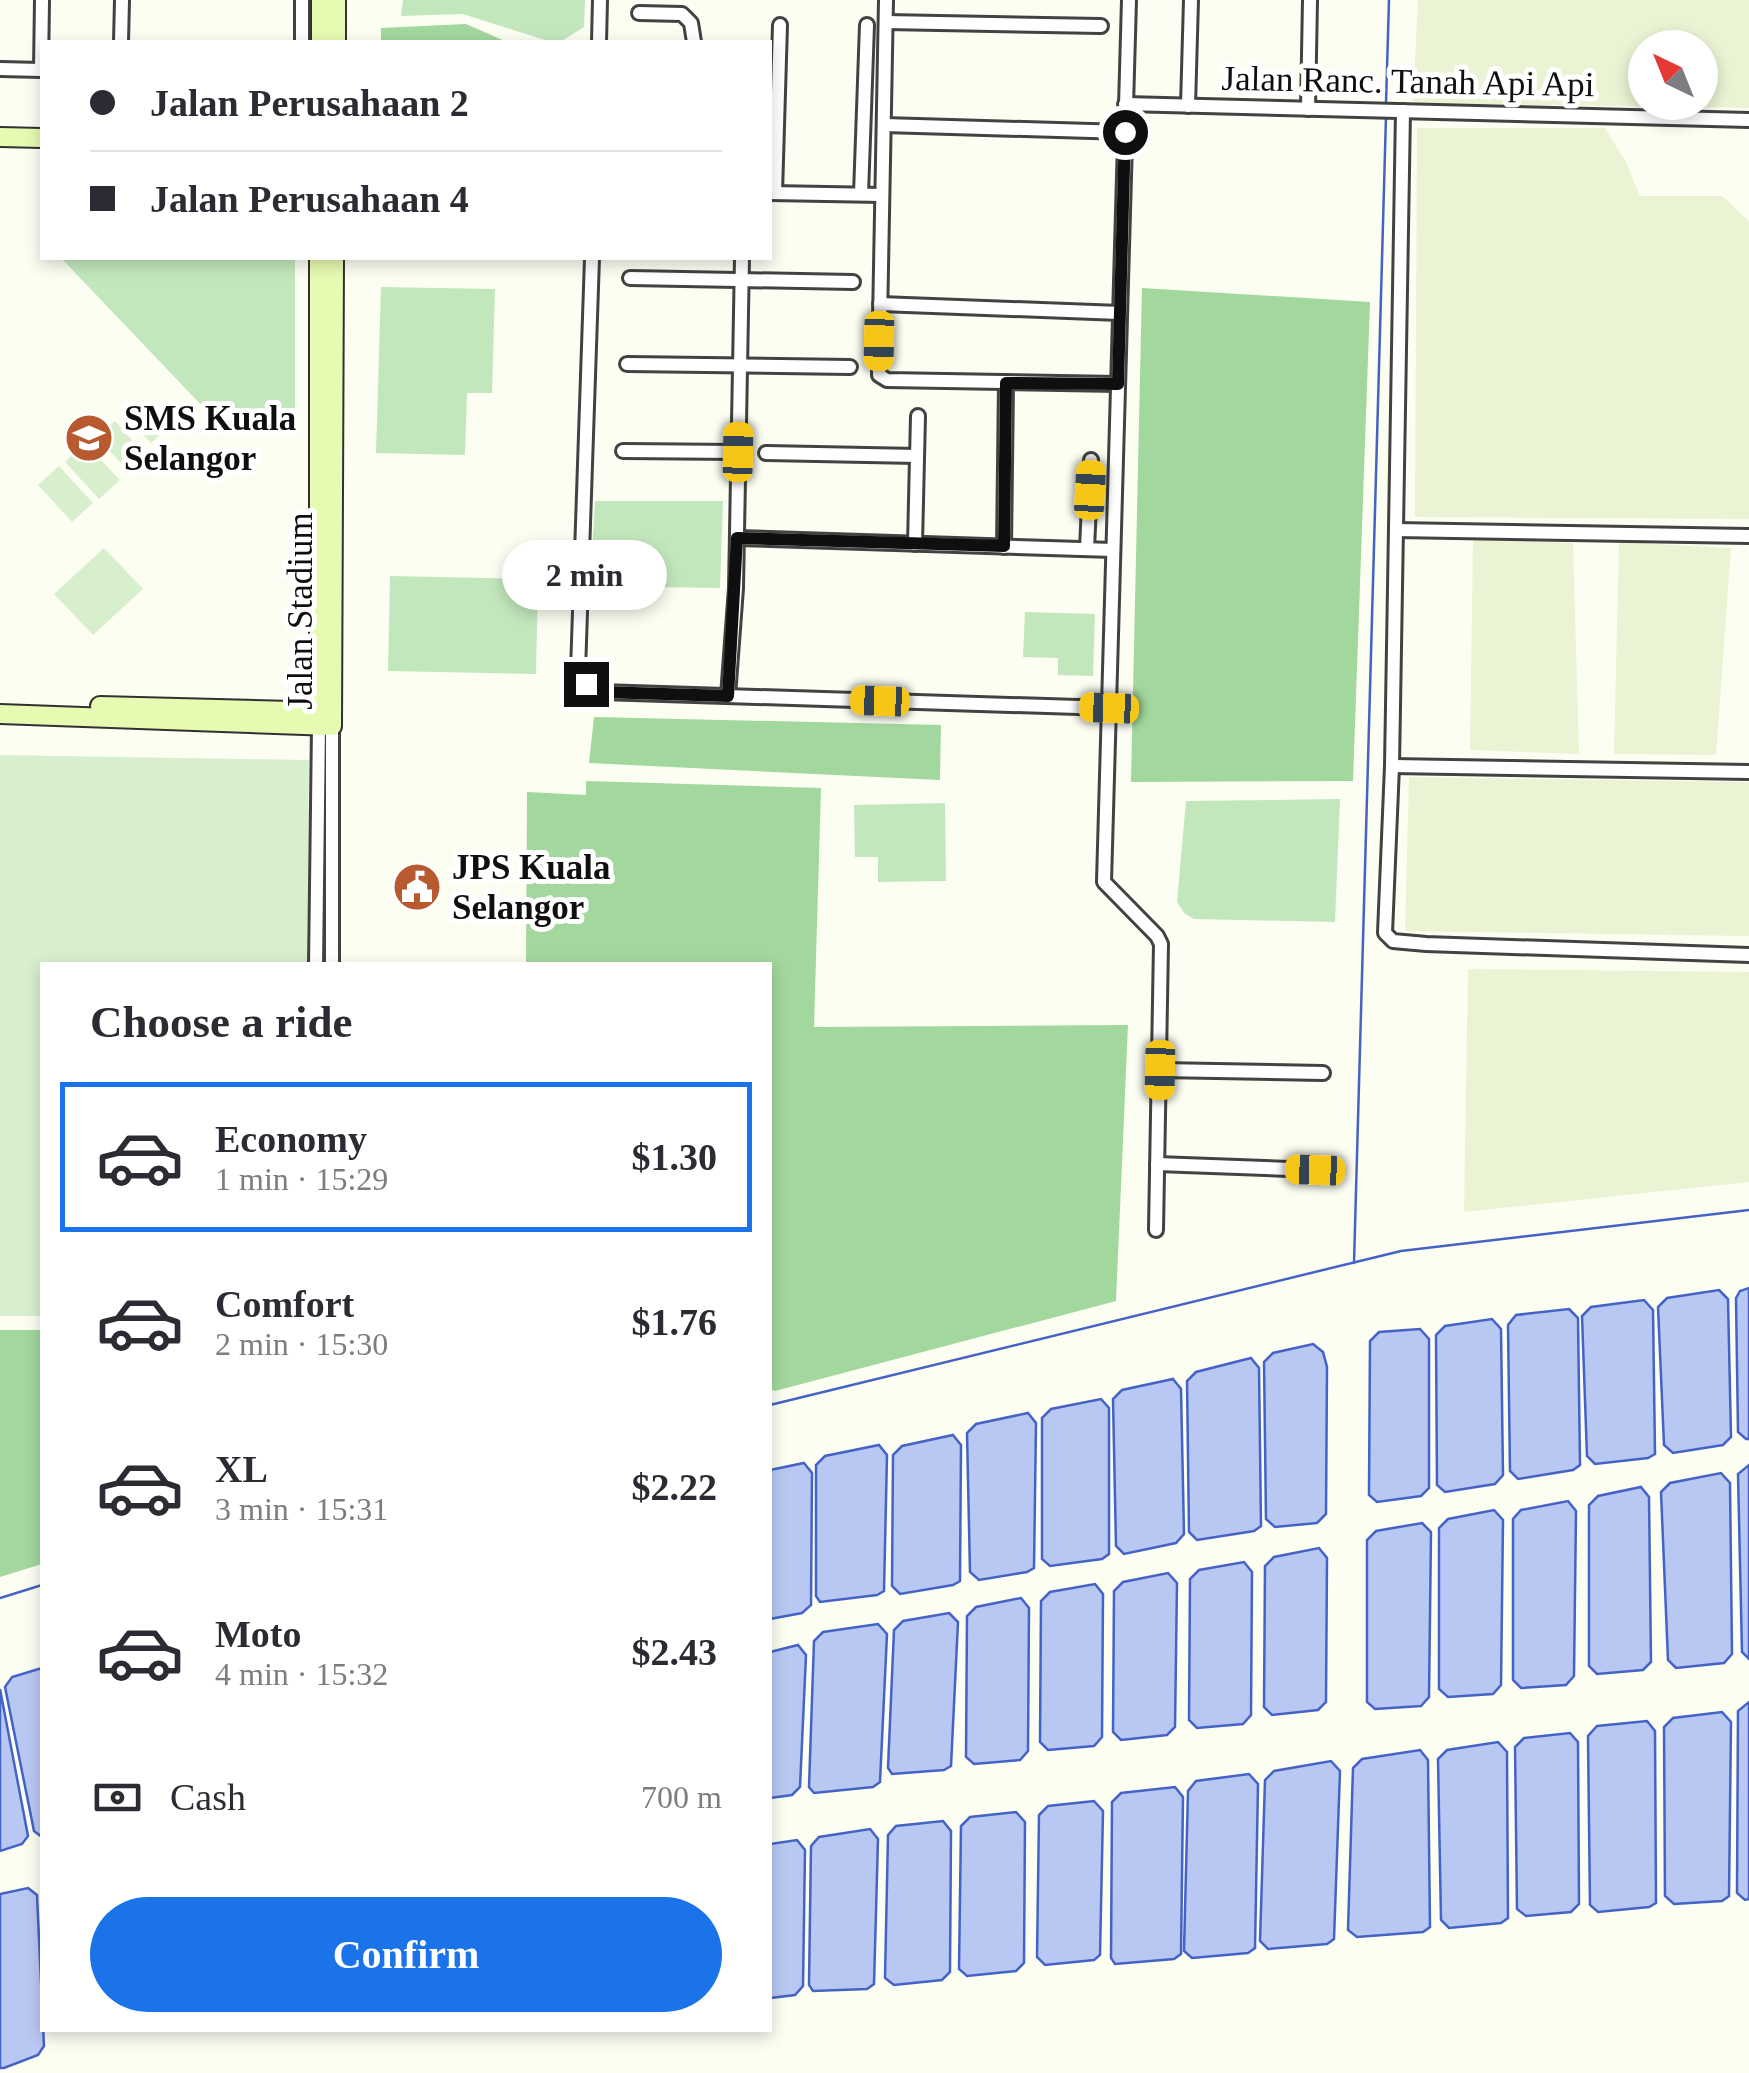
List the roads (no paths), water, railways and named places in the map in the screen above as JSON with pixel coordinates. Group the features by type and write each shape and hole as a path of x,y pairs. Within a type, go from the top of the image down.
{"street":[{"path":"42,0 42,40"},
{"path":"121,40 122,0"},
{"path":"302,0 302,40"},
{"path":"321,0 321,40"},
{"path":"336,0 336,40"},
{"path":"598,40 600,0"},
{"path":"886,0 879,375 887,380 1118,384"},
{"path":"1128,0 1104,882 1158,936 1161,944 1156,1230"},
{"path":"1188,106 1192,0"},
{"path":"1308,109 1310,0"},
{"path":"639,13 682,14 691,23 694,40"},
{"path":"886,22 1101,26"},
{"path":"861,194 867,24"},
{"path":"780,26 773,193 882,195"},
{"path":"0,69 40,70"},
{"name":"Jalan Ranc. Tanah Api Api","path":"1125,104 1749,120"},
{"path":"1398,111 1392,766 1384,929 1389,940 1426,944 1749,955"},
{"path":"884,125 1125,132"},
{"path":"0,137 40,138"},
{"name":"Jalan Stadium","path":"320,260 332,962"},
{"name":"Jalan Stadium","path":"316,962 326,719 334,260"},
{"path":"592,260 578,671 586,684 601,692 1109,708"},
{"path":"728,696 737,538 742,260"},
{"path":"630,278 853,282"},
{"path":"880,304 1120,313"},
{"path":"626,364 850,367"},
{"path":"1004,546 1006,383"},
{"path":"915,544 918,416"},
{"path":"623,451 738,452"},
{"path":"766,453 917,456"},
{"path":"1086,549 1092,460"},
{"path":"1396,530 1749,536"},
{"path":"737,538 1113,550"},
{"path":"0,704 326,719"},
{"path":"0,714 326,719"},
{"path":"1392,766 1749,772"},
{"path":"1160,1070 1324,1072"},
{"path":"1157,1164 1315,1170"}],"water":[{"path":"1749,1288 1746,1439 1738,1432 1736,1298 1740,1291"},
{"path":"1719,1290 1728,1299 1731,1437 1723,1445 1673,1453 1664,1445 1658,1307 1667,1298"},
{"path":"1644,1300 1653,1310 1655,1454 1595,1464 1587,1456 1582,1316 1591,1307"},
{"path":"1569,1309 1578,1318 1580,1465 1573,1470 1518,1479 1510,1471 1508,1325 1516,1315"},
{"path":"1492,1319 1501,1329 1503,1475 1495,1484 1445,1492 1437,1485 1436,1335 1445,1326"},
{"path":"1420,1329 1429,1339 1429,1488 1421,1496 1377,1502 1369,1495 1370,1341 1379,1332"},
{"path":"1313,1344 1323,1352 1327,1367 1326,1514 1317,1523 1275,1527 1266,1519 1264,1362 1273,1353"},
{"path":"1251,1358 1259,1368 1261,1526 1254,1531 1197,1540 1189,1532 1187,1381 1196,1372"},
{"path":"1173,1379 1181,1389 1184,1534 1176,1543 1124,1554 1116,1546 1113,1399 1122,1390"},
{"path":"1101,1399 1109,1408 1109,1554 1102,1559 1050,1566 1042,1559 1042,1418 1051,1409"},
{"path":"1028,1413 1036,1423 1034,1568 979,1580 970,1572 967,1433 976,1424"},
{"path":"953,1435 961,1445 960,1581 900,1594 892,1586 893,1455 902,1446"},
{"path":"879,1445 887,1455 884,1591 820,1602 816,1596 816,1465 825,1456"},
{"path":"804,1463 812,1473 811,1605 802,1613 772,1619 772,1470"},
{"path":"1749,1465 1749,1659 1742,1652 1738,1474"},
{"path":"1721,1473 1730,1483 1732,1654 1724,1663 1676,1668 1668,1660 1661,1492 1670,1483"},
{"path":"1641,1487 1649,1497 1651,1662 1643,1670 1597,1674 1589,1666 1589,1505 1598,1496"},
{"path":"1568,1501 1576,1511 1574,1676 1566,1685 1521,1688 1513,1680 1513,1519 1521,1510"},
{"path":"1494,1510 1503,1520 1501,1685 1493,1694 1448,1697 1439,1689 1439,1528 1448,1519"},
{"path":"1422,1523 1431,1532 1429,1697 1421,1706 1375,1709 1367,1702 1367,1540 1376,1531"},
{"path":"1319,1548 1327,1558 1326,1702 1318,1710 1272,1715 1264,1707 1265,1566 1274,1557"},
{"path":"1244,1562 1252,1572 1251,1715 1243,1724 1197,1728 1189,1720 1190,1579 1199,1570"},
{"path":"1168,1573 1177,1583 1175,1727 1167,1735 1121,1740 1113,1732 1114,1591 1123,1582"},
{"path":"1095,1584 1103,1594 1102,1737 1094,1746 1048,1750 1040,1742 1041,1601 1050,1592"},
{"path":"1021,1598 1029,1608 1028,1751 1020,1760 974,1764 966,1757 967,1616 976,1607"},
{"path":"949,1613 958,1622 951,1766 944,1770 892,1774 888,1768 894,1630 903,1621"},
{"path":"878,1624 887,1634 880,1782 873,1787 814,1793 809,1787 814,1641 823,1632"},
{"path":"798,1645 806,1655 800,1787 792,1795 772,1798 772,1652"},
{"path":"40,1669 40,1836 34,1831 5,1687 12,1677"},
{"path":"0,1689 28,1836 22,1844 0,1851"},
{"path":"1749,1702 1749,1899 1745,1900 1737,1893 1738,1711"},
{"path":"1722,1712 1731,1722 1729,1896 1722,1901 1674,1904 1665,1896 1664,1727 1673,1718"},
{"path":"1647,1721 1655,1731 1656,1903 1598,1912 1590,1905 1588,1736 1597,1726"},
{"path":"1570,1733 1578,1742 1579,1904 1571,1912 1526,1916 1517,1909 1515,1747 1524,1738"},
{"path":"1498,1742 1507,1752 1508,1918 1501,1923 1449,1928 1441,1920 1438,1759 1447,1750"},
{"path":"1420,1750 1428,1760 1430,1927 1423,1932 1357,1937 1348,1930 1353,1768 1362,1759"},
{"path":"1331,1761 1340,1771 1334,1939 1327,1944 1268,1949 1260,1941 1265,1780 1274,1771"},
{"path":"1249,1774 1258,1784 1255,1948 1248,1953 1192,1958 1184,1951 1188,1791 1196,1781"},
{"path":"1175,1787 1183,1797 1181,1954 1174,1959 1115,1964 1111,1958 1112,1802 1121,1793"},
{"path":"1094,1801 1103,1811 1100,1955 1094,1960 1045,1965 1037,1957 1039,1815 1048,1806"},
{"path":"1016,1812 1025,1822 1024,1963 1016,1971 967,1976 959,1969 961,1826 970,1817"},
{"path":"943,1821 951,1831 950,1972 942,1980 894,1985 885,1978 888,1835 896,1826"},
{"path":"870,1829 878,1839 874,1984 867,1989 813,1991 809,1985 811,1846 819,1837"},
{"path":"797,1840 805,1850 803,1986 795,1995 772,1998 772,1844"},
{"path":"28,1888 37,1895 40,2032 43,2032 44,2046 38,2055 4,2068 0,2068 0,1894"}],"waterway":[{"path":"1386,103 1389,0"},
{"path":"1354,1263 1386,116"},
{"path":"772,1405 1401,1251 1749,1210"},
{"path":"0,1598 40,1586"}],"place":[{"name":"SMS Kuala Selangor","path":"89,438"},
{"name":"JPS Kuala Selangor","path":"417,887"}]}
